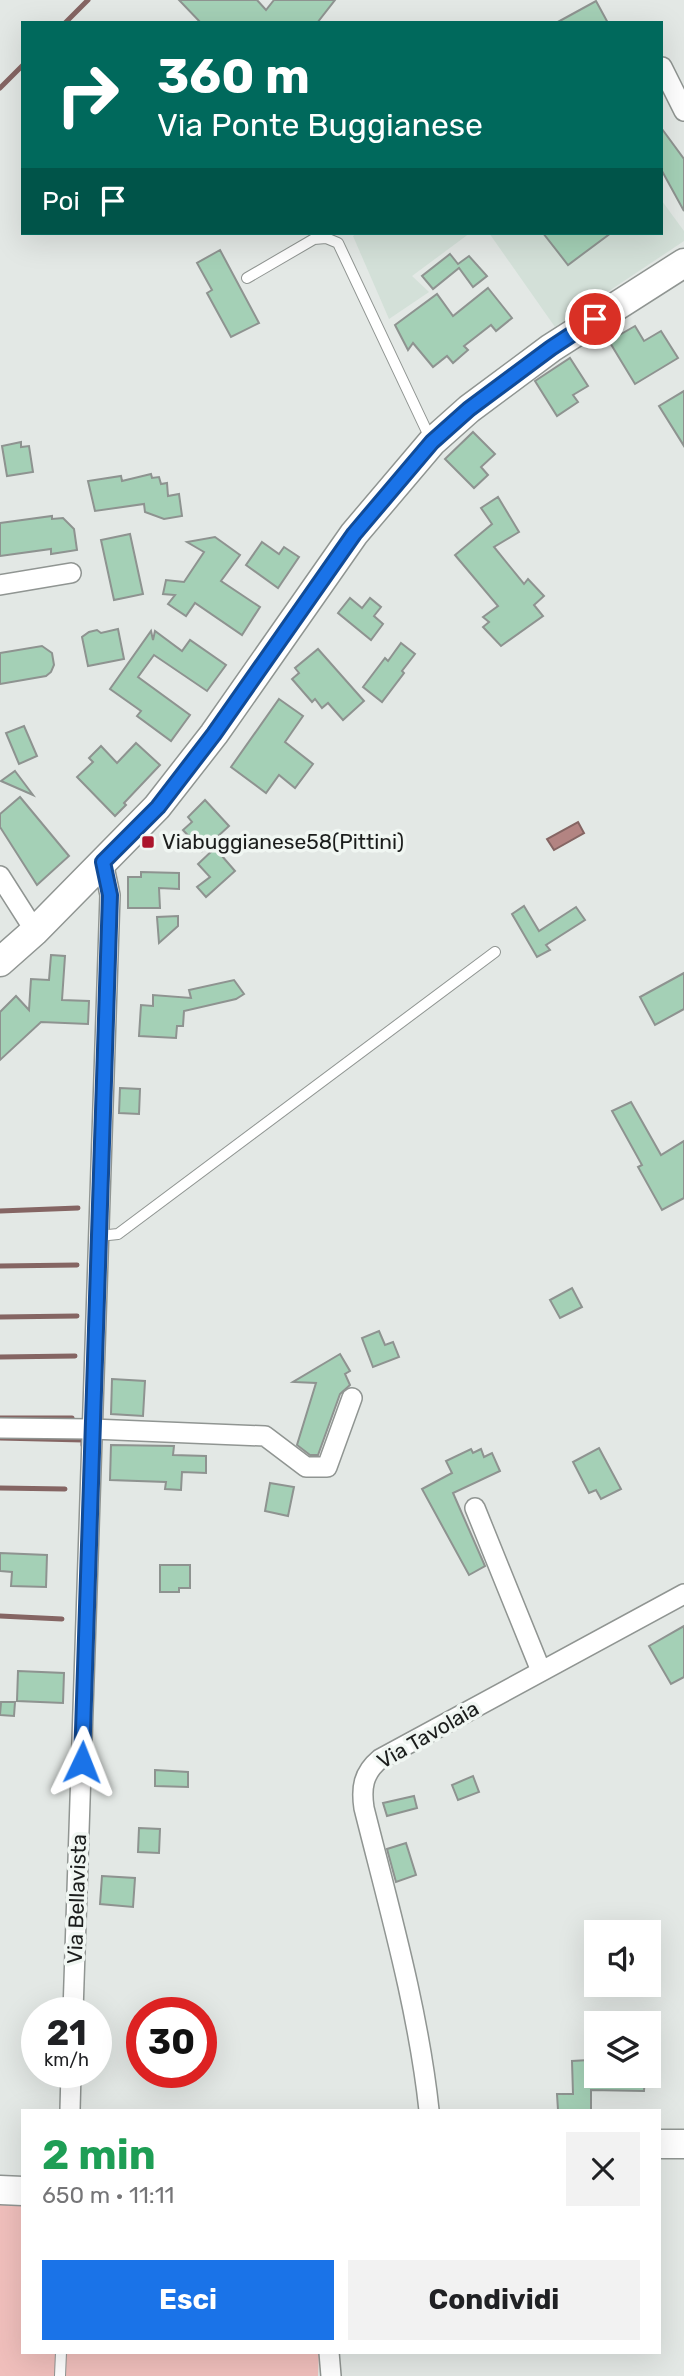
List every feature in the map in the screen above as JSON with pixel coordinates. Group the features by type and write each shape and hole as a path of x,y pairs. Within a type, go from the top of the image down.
{"main road":[{"path":"0,962 35,931 158,807 214,734 354,534 432,442 469,409 551,348 684,263"},
{"path":"661,2144 684,2144"},
{"path":"0,2190 21,2191"}],"street":[{"path":"663,69 684,111"},
{"path":"0,585 71,573"},
{"name":"Via Bellavista","path":"73,1997 110,895 103,862"},
{"path":"0,876 35,931"},
{"path":"0,1428 92,1429 265,1437 306,1467 327,1467 352,1398"},
{"path":"475,1508 541,1671"},
{"name":"Via Tavolaia","path":"429,2109 425,2066 364,1808 362,1784 369,1770 380,1759 684,1594"},
{"path":"70,2109 71,2088"},
{"path":"328,2354 331,2376"}],"lane":[{"path":"247,278 314,239 326,238 338,243 432,442"},
{"path":"99,1236 118,1234 495,952"},
{"path":"60,2376 61,2354"},
{"path":"325,2376 328,2354"}],"shaded area":[{"path":"663,202 684,231 684,241 555,327 490,235 663,235"},
{"path":"467,235 412,276 429,292 389,319 353,236"},
{"path":"578,822 584,833 554,850 547,839"},
{"path":"0,2202 21,2203 21,2354 319,2354 318,2376 0,2376"}],"building":[{"path":"179,0 257,0 266,10 274,0 335,0 319,21 199,21"},
{"path":"596,1 607,21 560,21"},
{"path":"663,130 684,159 684,211 663,173"},
{"path":"545,235 608,235 568,265"},
{"path":"220,250 259,323 231,337 207,293 212,290 197,263"},
{"path":"450,254 458,264 469,256 487,276 473,287 459,268 433,289 422,276"},
{"path":"488,288 512,318 496,331 491,325 464,346 468,350 453,363 447,356 433,367 413,343 408,350 395,325 437,294 453,316"},
{"path":"635,326 644,341 661,331 678,358 635,384 609,341"},
{"path":"570,358 588,386 573,395 578,402 557,416 535,381"},
{"path":"684,391 684,446 659,406"},
{"path":"473,432 495,454 481,467 488,475 474,488 445,459"},
{"path":"21,442 21,447 29,446 33,472 7,476 2,446"},
{"path":"151,474 152,478 159,477 161,484 167,483 168,496 179,494 182,516 164,519 145,512 144,504 95,511 88,481 121,476 122,481"},
{"path":"498,497 519,532 494,547 524,584 528,579 544,596 534,605 543,616 501,646 483,627 489,622 483,617 498,606 455,555 492,524 481,508"},
{"path":"52,516 52,519 63,518 74,529 77,550 51,554 51,549 0,556 0,523"},
{"path":"130,534 143,594 114,600 101,540"},
{"path":"215,537 240,555 221,581 260,607 242,635 195,603 186,616 168,604 175,595 163,594 166,580 184,582 204,552 187,542"},
{"path":"262,542 279,554 284,547 299,557 278,588 246,565"},
{"path":"350,598 362,608 370,598 381,607 374,616 383,624 371,640 338,613"},
{"path":"118,629 124,659 88,666 82,637 97,630 101,633"},
{"path":"151,631 153,640 155,631 182,651 190,640 226,665 207,691 154,655 138,677 190,715 171,741 137,716 141,711 110,689"},
{"path":"401,643 415,654 382,702 363,687 385,658 388,661"},
{"path":"42,646 52,653 54,665 51,672 46,676 0,684 0,653"},
{"path":"318,649 364,701 343,720 328,703 322,708 315,699 312,702 292,679 299,673 295,668"},
{"path":"279,699 303,716 285,742 313,764 295,788 279,775 266,793 231,767"},
{"path":"24,726 37,756 19,764 6,733"},
{"path":"136,743 160,765 115,816 77,777 93,762 89,758 101,746 117,763"},
{"path":"15,771 33,795 1,781"},
{"path":"20,797 69,856 37,885 0,827 0,814"},
{"path":"205,800 229,826 202,851 183,830 192,822 188,817"},
{"path":"215,848 235,871 206,897 197,887 210,877 198,864"},
{"path":"141,872 179,873 179,889 159,888 160,908 128,908 128,877 141,877"},
{"path":"524,906 539,931 576,907 585,920 546,945 550,950 537,957 512,914"},
{"path":"178,916 178,926 159,943 157,917"},
{"path":"51,955 65,956 62,1000 89,1001 88,1024 41,1022 0,1060 0,1012 16,996 29,1010 31,979 49,980"},
{"path":"684,973 684,1009 655,1025 640,997"},
{"path":"234,980 244,994 236,999 184,1011 183,1026 177,1026 176,1038 139,1036 141,1005 153,1006 153,995 191,998 189,990"},
{"path":"120,1088 140,1089 139,1114 119,1113"},
{"path":"631,1102 661,1155 684,1141 684,1198 662,1210 638,1167 642,1165 612,1111"},
{"path":"572,1288 582,1307 560,1318 550,1300"},
{"path":"379,1331 385,1345 393,1342 399,1357 373,1367 362,1338"},
{"path":"340,1354 350,1371 345,1374 350,1385 340,1394 318,1455 310,1455 297,1445 316,1383 293,1382"},
{"path":"112,1379 145,1381 143,1416 111,1414"},
{"path":"111,1445 174,1446 173,1455 206,1456 206,1473 182,1472 181,1490 165,1489 166,1482 110,1480"},
{"path":"599,1448 621,1489 601,1499 596,1490 589,1493 573,1462"},
{"path":"471,1449 473,1453 481,1449 484,1457 492,1453 500,1471 453,1493 485,1566 469,1575 422,1489 452,1473 446,1461"},
{"path":"270,1483 294,1487 288,1516 265,1511"},
{"path":"0,1553 47,1555 46,1587 11,1586 12,1572 0,1571"},
{"path":"160,1565 190,1565 190,1588 179,1588 179,1592 160,1592"},
{"path":"684,1626 684,1677 671,1684 649,1646"},
{"path":"18,1671 64,1673 63,1703 17,1701"},
{"path":"1,1702 15,1702 14,1716 0,1715"},
{"path":"155,1770 188,1772 188,1787 155,1786"},
{"path":"473,1776 479,1792 458,1800 452,1785"},
{"path":"414,1796 417,1808 387,1816 383,1803"},
{"path":"139,1828 160,1829 159,1853 138,1852"},
{"path":"406,1843 416,1875 396,1882 387,1849"},
{"path":"102,1876 135,1878 133,1907 100,1904"},
{"path":"584,2060 584,2088 644,2088 644,2091 591,2090 591,2109 558,2109 557,2094 573,2094 572,2061"}],"waterway":[{"path":"67,21 88,0"},
{"path":"0,88 21,67"},
{"path":"0,1211 78,1208"},
{"path":"0,1266 77,1265"},
{"path":"0,1317 77,1316"},
{"path":"0,1357 75,1356"},
{"path":"0,1418 72,1418"},
{"path":"0,1438 83,1440 83,1445"},
{"path":"0,1488 65,1489"},
{"path":"0,1616 62,1619"}],"place":[{"name":"Viabuggianese58(Pittini)","path":"148,842"}],"route":[{"path":"82,1762 110,895 103,862 158,807 214,734 354,534 432,442 469,409 595,319"}]}
